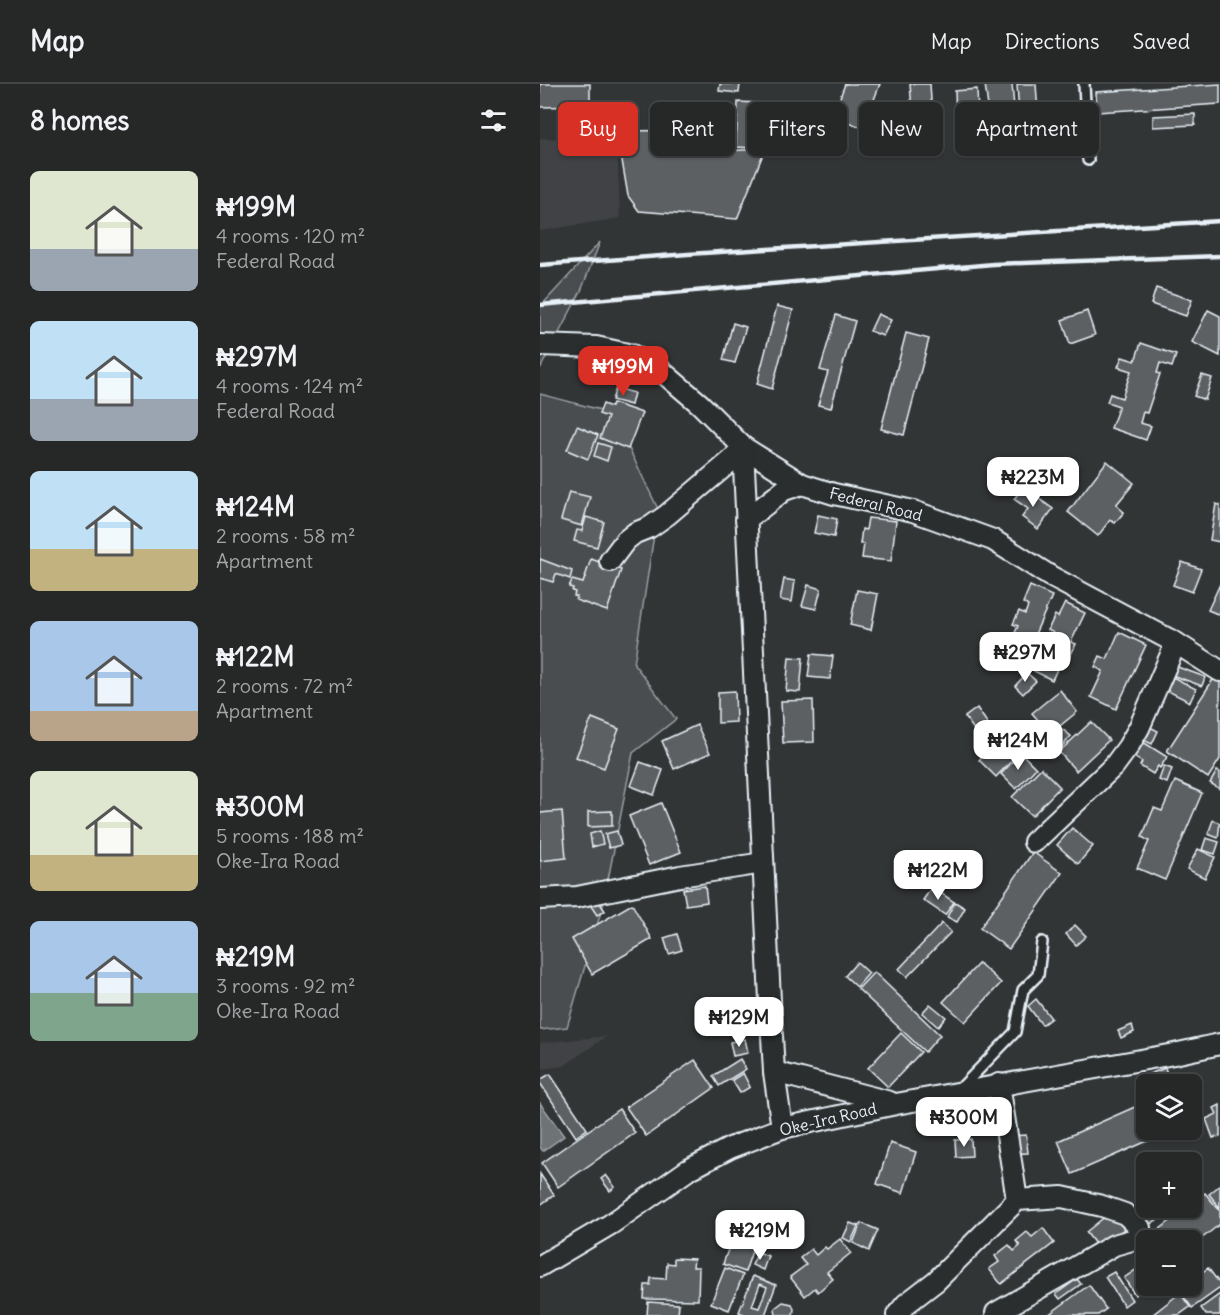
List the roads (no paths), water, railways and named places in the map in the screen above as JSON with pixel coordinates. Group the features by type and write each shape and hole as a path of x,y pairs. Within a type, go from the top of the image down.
{"street":[{"name":"Federal Road","path":"540,345 596,347 641,359 659,369 676,383 743,447 802,484 834,494 913,511 993,540 1050,576 1176,643 1220,671"},
{"path":"743,447 774,1072 782,1128"},
{"path":"610,561 625,541 667,515 732,460 743,447"},
{"path":"746,520 784,490 802,484"},
{"path":"1034,842 1114,766 1128,747 1139,728 1176,643"},
{"path":"540,899 578,897 681,876 763,863"},
{"name":"Oke-Ira Road","path":"540,1266 611,1224 688,1170 730,1148 782,1128 999,1084 1220,1044"},
{"path":"774,1072 896,1104"},
{"path":"999,1084 1017,1200"},
{"path":"897,1315 906,1304 936,1281 1017,1200 1062,1197 1102,1206 1125,1214 1140,1228 1139,1238 1114,1245 996,1312"}],"lane":[{"path":"1084,84 1088,160"},
{"path":"958,1092 1015,1032 1023,990 1038,975 1042,942"}],"railway":[{"path":"540,265 1220,221"},
{"path":"540,305 993,264 1220,256"}]}
